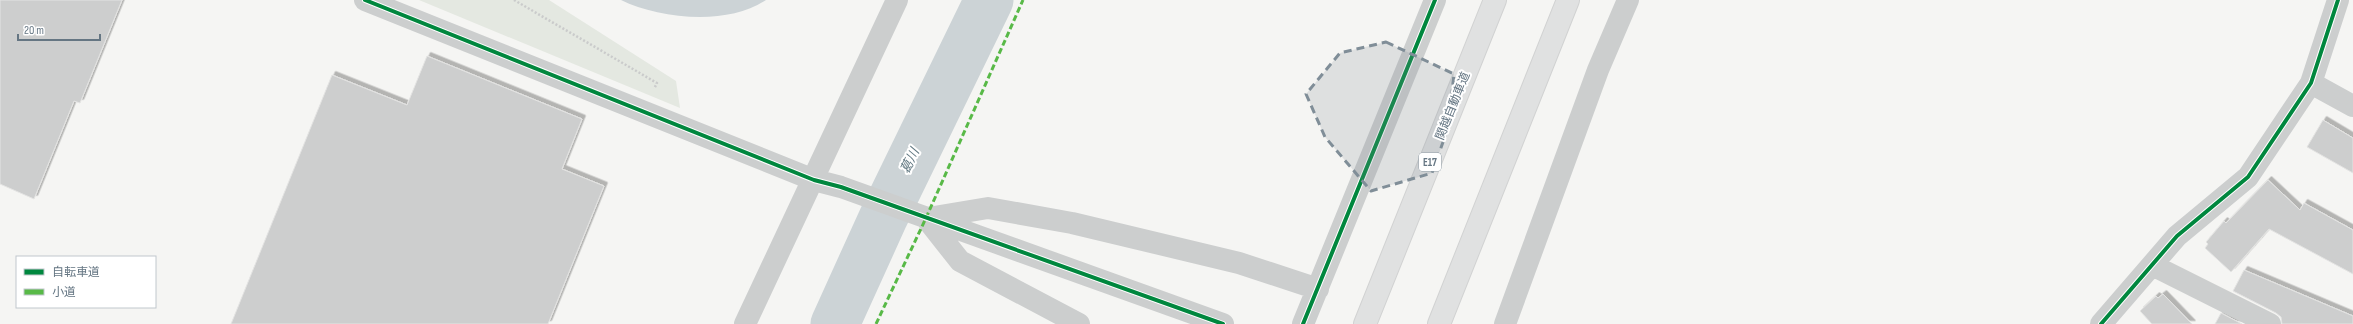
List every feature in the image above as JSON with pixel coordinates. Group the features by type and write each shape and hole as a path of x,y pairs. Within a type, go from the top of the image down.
{"highway":[{"name":"関越自動車道","path":"1365,324 1495,0"},
{"path":"1439,324 1568,0"}],"street":[{"path":"365,0 814,180 841,187 1223,324"},
{"path":"745,324 814,180 897,0"},
{"path":"1303,324 1434,0"},
{"path":"1505,324 1598,70 1628,0"},
{"path":"2101,324 2176,236 2248,177 2310,83 2338,0"},
{"path":"2310,83 2353,106"},
{"path":"923,217 988,208 1072,223 1239,263 1318,289"},
{"path":"923,217 960,261 1079,324"},
{"path":"2152,265 2270,324"}],"path":[{"path":"514,0 657,83 644,112"}],"highlighted area":[{"path":"1386,42 1454,74 1448,128 1432,173 1371,191 1325,137 1306,94 1340,53"}],"shaded area":[{"path":"419,0 549,0 676,81 680,108"},
{"path":"621,0 766,0 751,8 733,14 694,17 654,12"}],"building":[{"path":"0,0 122,0 80,103 74,101 34,199 0,184"},
{"path":"427,56 582,119 562,169 604,186 548,324 231,324 332,75 407,105"},
{"path":"2323,120 2353,138 2353,173 2307,147"},
{"path":"2268,180 2300,210 2304,203 2353,230 2353,274 2269,229 2231,272 2205,248 2208,244 2206,242 2224,221 2226,223"},
{"path":"2244,270 2353,316 2353,324 2282,324 2281,317 2276,313 2233,291"},
{"path":"2163,294 2192,324 2152,324 2140,311 2156,296 2158,298"},
{"path":"2221,313 2242,324 2215,324"}],"waterway":[{"name":"葛川","path":"835,324 884,216 989,0"}],"marked path":[{"path":"876,324 926,218 1023,0"}],"cycle path":[{"path":"365,0 814,180 841,187 1223,324"},
{"path":"1303,324 1435,0"},
{"path":"2101,324 2177,236 2248,177 2311,83 2338,0"}]}
